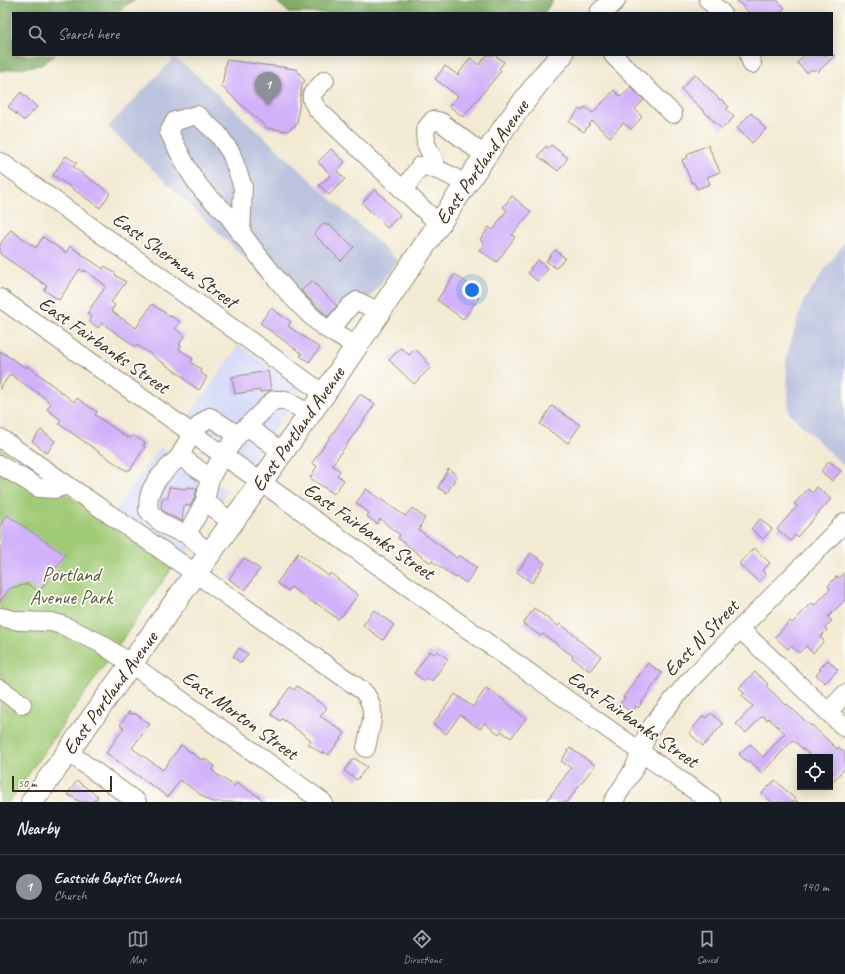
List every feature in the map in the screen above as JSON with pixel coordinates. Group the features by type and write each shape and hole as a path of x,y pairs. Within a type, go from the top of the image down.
{"main road":[{"path":"602,12 614,0"},
{"name":"East Portland Avenue","path":"32,802 310,414 506,125 544,75 561,56"}],"street":[{"path":"708,0 721,12"},
{"path":"614,56 673,114"},
{"path":"325,80 312,94 312,100 318,109 439,224"},
{"path":"241,234 243,187 231,153 218,134 198,115 175,121 169,132 186,165 204,192 229,216 241,234 275,276 299,302 322,325 357,346"},
{"path":"437,170 434,158 426,144 425,130 433,120 442,122 485,156"},
{"name":"East Sherman Street","path":"1,162 324,394"},
{"path":"403,190 420,166 426,166 448,173 465,185"},
{"name":"East Fairbanks Street","path":"0,298 711,802"},
{"path":"330,330 350,306 357,301 380,312"},
{"path":"187,534 205,501 210,478 223,455 242,430 274,400 285,400 310,414"},
{"path":"210,554 187,534 167,527 155,518 148,510 149,496 160,476 180,456 191,433 200,423 210,417 242,430 282,452"},
{"path":"0,438 195,574 215,586 363,691 369,697 373,710 366,748"},
{"path":"180,456 210,478"},
{"path":"0,465 39,488 55,489 66,485"},
{"path":"205,501 232,523"},
{"name":"East N Street","path":"613,802 635,767 648,732 658,718 689,681 845,522"},
{"name":"East Morton Street","path":"1,617 19,621 51,622 100,643 323,802"},
{"path":"740,629 845,728"},
{"path":"0,689 22,704"},
{"path":"828,712 845,694"},
{"path":"68,752 137,802"}],"shaded area":[{"path":"174,58 188,67 397,260 336,345 108,127"},
{"path":"845,241 845,467 789,413 786,358 803,302"},
{"path":"239,345 302,390 249,464 187,419"},
{"path":"160,447 228,491 183,559 114,512"}],"green space":[{"path":"0,0 134,0 116,12 12,12 12,56 54,56 41,65 0,71"},
{"path":"275,0 553,0 545,12 288,12"},
{"name":"Portland Avenue Park","path":"0,448 172,568 9,802 0,802"}],"building":[{"path":"736,0 777,0 785,8 781,12 749,12"},
{"path":"835,55 818,72 815,69 813,71 811,69 807,73 797,63 803,56"},
{"path":"486,56 496,56 504,62 499,69 501,71 463,117 449,106 458,96 435,79 445,66 458,75 470,58 479,65"},
{"path":"226,60 296,69 305,81 302,84 297,124 287,131 267,128 222,87"},
{"path":"695,74 720,100 721,99 729,107 726,109 734,117 722,129 681,89"},
{"path":"631,87 644,100 635,109 642,117 631,129 623,123 610,137 592,121 584,132 569,122 579,109 582,111 585,107 593,113 614,90 621,97"},
{"path":"21,92 37,107 25,120 23,120 8,107"},
{"path":"751,113 766,129 752,143 737,128"},
{"path":"551,145 568,158 558,171 538,156 546,146 548,148"},
{"path":"708,145 720,172 707,177 710,184 697,189 694,183 692,183 682,160 688,157 687,154"},
{"path":"331,149 345,162 337,171 345,179 329,195 319,185 331,175 318,162"},
{"path":"66,156 77,163 73,167 110,193 100,208 53,175"},
{"path":"375,189 400,215 387,228 362,203"},
{"path":"512,196 531,212 512,235 515,237 497,262 479,250 484,244 480,240 489,227 493,230 507,210 503,207"},
{"path":"324,223 328,226 329,224 354,247 341,261 314,234"},
{"path":"11,230 36,248 43,237 66,253 70,246 103,269 105,266 116,274 115,275 126,282 111,302 115,305 111,311 136,328 152,304 180,322 175,329 185,336 179,344 181,345 179,349 193,359 191,362 201,369 200,372 207,377 199,390 184,379 185,378 137,345 136,347 102,323 98,328 89,321 92,317 87,313 106,286 85,270 84,272 80,269 59,300 44,290 47,286 0,254 0,244"},
{"path":"555,250 565,258 556,268 546,261"},
{"path":"538,260 548,269 537,281 528,273 531,269 530,268"},
{"path":"455,274 477,291 474,294 479,298 463,319 437,300"},
{"path":"312,281 337,306 328,317 301,291"},
{"path":"271,308 291,322 288,326 320,348 309,362 300,356 302,354 260,323"},
{"path":"401,348 409,355 415,349 431,367 414,384 389,360"},
{"path":"0,351 26,368 27,366 33,370 74,402 77,398 97,412 95,415 128,438 131,438 133,435 145,443 143,446 145,447 130,470 129,469 127,471 59,424 61,420 47,409 51,404 45,398 10,374 0,389"},
{"path":"268,371 271,390 260,392 260,390 235,394 232,377"},
{"path":"360,394 375,404 333,464 333,466 340,471 337,475 344,480 334,494 310,478 317,466 312,463"},
{"path":"552,406 580,425 568,443 540,424"},
{"path":"41,430 55,441 47,453 32,441"},
{"path":"829,461 841,471 832,481 821,471"},
{"path":"448,469 457,475 447,493 438,488"},
{"path":"169,487 186,489 187,487 197,488 195,497 190,506 184,505 182,521 161,509 162,498 168,498"},
{"path":"817,487 831,499 797,537 795,535 791,541 777,529 797,506 794,504 808,489 812,493"},
{"path":"366,489 405,516 412,508 425,518 419,530 457,558 459,555 477,568 466,583 457,577 456,578 432,561 431,563 421,556 398,538 400,535 380,519 377,524 367,516 369,513 356,503"},
{"path":"7,515 65,555 39,592 28,584 10,588 0,602 0,525"},
{"path":"760,519 772,529 763,539 751,529"},
{"path":"754,548 770,563 762,571 766,574 759,582 739,564"},
{"path":"298,553 329,576 330,573 358,595 338,619 291,587 288,591 277,583"},
{"path":"531,553 545,563 532,583 517,572"},
{"path":"244,558 260,569 245,590 229,579"},
{"path":"845,572 845,600 828,617 832,621 825,628 827,630 820,637 824,641 813,653 806,646 799,653 791,646 788,649 775,637 790,621 792,623 812,603 814,605 816,604 830,589 828,586 837,576 839,578"},
{"path":"534,608 558,626 560,624 578,637 577,639 601,656 590,671 572,658 573,656 543,634 541,636 523,624"},
{"path":"374,610 394,625 383,640 363,625"},
{"path":"239,648 248,654 241,663 233,657"},
{"path":"430,651 434,654 437,651 448,659 432,681 427,678 424,681 414,673"},
{"path":"828,660 838,670 825,683 816,675 821,670 819,669"},
{"path":"648,663 662,673 638,708 636,706 632,713 620,704 625,698 623,697"},
{"path":"755,672 768,684 766,686 786,705 787,704 811,726 812,725 837,749 838,747 845,753 845,768 833,781 833,754 809,754 793,740 762,773 749,760 747,762 739,754 750,744 763,757 785,733 768,718 767,720 762,716 746,733 736,724 753,706 742,696 744,693 739,688"},
{"path":"297,686 327,708 320,716 345,733 329,755 324,752 323,754 308,744 311,740 282,719 280,721 271,714 290,687 294,690"},
{"path":"486,688 500,697 526,719 511,738 501,731 499,734 484,723 480,729 460,715 446,734 433,724 455,694 473,707"},
{"path":"129,712 132,715 134,713 150,724 132,748 163,770 181,745 203,761 204,758 215,766 212,770 234,786 237,782 266,802 211,802 180,780 168,797 106,753 124,728 120,725"},
{"path":"711,713 723,724 703,746 689,733 703,716 706,718"},
{"path":"570,748 595,765 567,802 546,802 571,768 561,761"},
{"path":"354,758 367,767 357,780 344,771"},
{"path":"775,780 798,802 772,802 762,793"},
{"path":"77,781 98,796 93,802 80,802 67,794"}],"place":[{"name":"Eastside Baptist Church","path":"268,105"}]}
